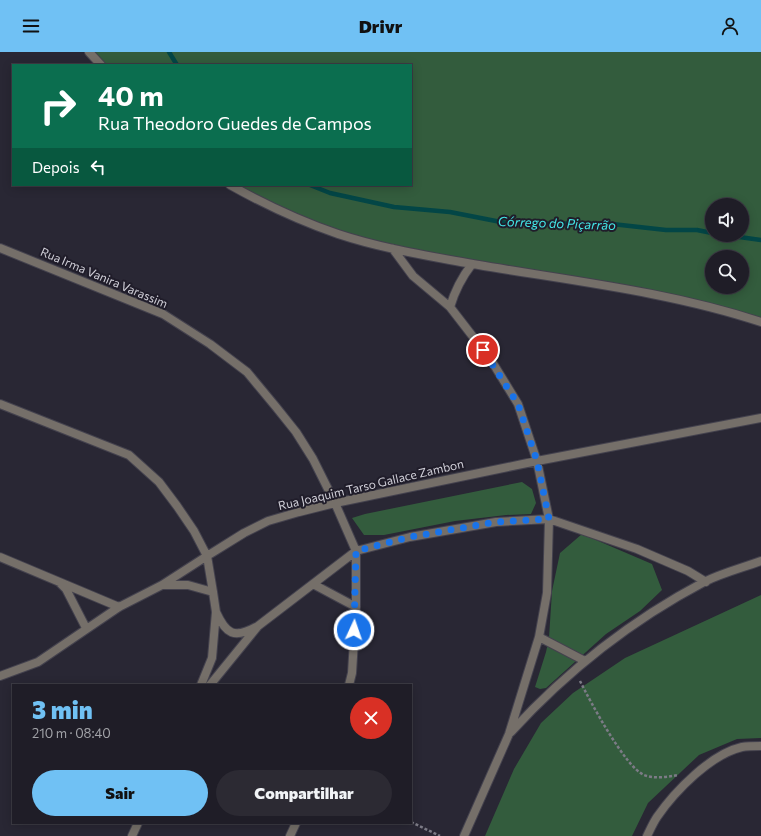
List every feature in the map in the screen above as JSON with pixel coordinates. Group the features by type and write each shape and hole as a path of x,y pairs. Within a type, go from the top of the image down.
{"street":[{"path":"89,52 100,64"},
{"path":"232,186 272,208 338,234 393,249 472,264 646,293 729,312 761,322"},
{"name":"Rua Irma Vanira Varassim","path":"0,248 163,314 210,344 247,372 296,432 313,459 335,503 356,551 356,607 352,673 349,684"},
{"path":"393,249 413,276 450,306 491,360 518,404 537,461 549,519 547,593 539,637 509,734 464,836"},
{"path":"450,306 461,278 472,264"},
{"path":"0,404 129,455 159,482 190,525 207,556 216,612 212,658 201,684"},
{"name":"Rua Joaquim Tarso Gallace Zambon","path":"0,676 38,662 86,628 120,607 162,585 207,556 268,521 335,503 537,461 761,418"},
{"path":"216,612 221,623 231,632 238,634 247,632 258,626 356,551 410,537 496,522 549,519 637,549 688,571 706,582"},
{"path":"0,557 120,607"},
{"path":"509,734 536,704 586,661 649,614 706,582 761,561"},
{"path":"57,580 66,589 86,628"},
{"path":"313,584 356,607"},
{"path":"162,585 188,585 213,592"},
{"path":"211,684 258,626"},
{"path":"539,637 586,661"},
{"path":"212,658 220,665 228,664"},
{"path":"647,836 656,818 676,793 705,767 722,755 742,747 761,746"},
{"path":"132,836 138,824"},
{"path":"290,836 296,824"}],"path":[{"path":"575,672 598,715 626,758 635,769 643,775 652,777 668,777 681,774"},
{"path":"412,822 440,836"}],"green space":[{"path":"89,52 761,52 761,322 729,312 472,264 338,234 232,186 412,186 412,64 100,64"},
{"path":"522,482 532,489 536,503 531,514 506,515 455,521 384,535 364,535 352,518 365,514"},
{"path":"582,534 652,564 662,590 640,611 606,634 546,688 540,689 535,687 549,638 552,591 560,553"},
{"path":"761,595 761,738 737,739 699,755 648,803 632,836 485,836 514,769 541,723 573,693 625,658"}],"waterway":[{"name":"Córrego do Piçarrão","path":"169,52 176,64"},
{"name":"Córrego do Piçarrão","path":"312,186 330,193 394,207 450,212 506,223 612,224 666,230 697,230 705,232"},
{"name":"Córrego do Piçarrão","path":"749,238 761,240"}],"route":[{"path":"354,630 356,607 356,551 410,537 496,522 549,519 537,461 518,404 491,360 483,350"}]}
